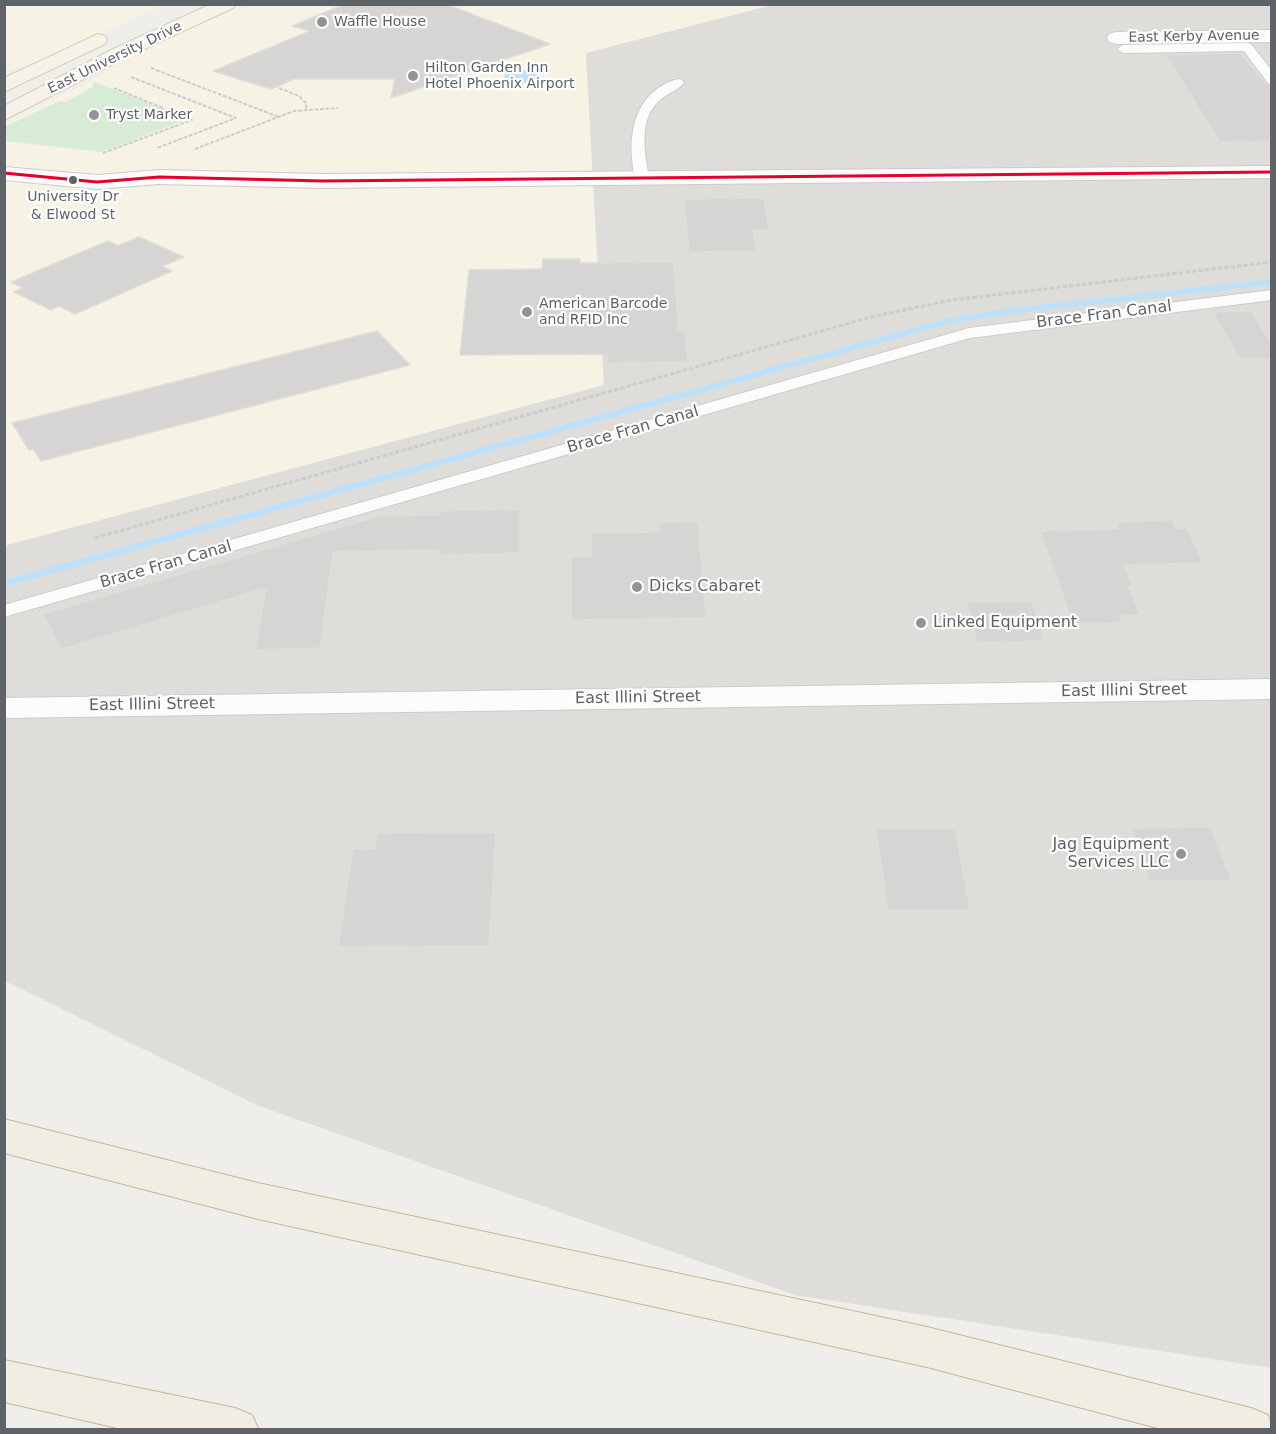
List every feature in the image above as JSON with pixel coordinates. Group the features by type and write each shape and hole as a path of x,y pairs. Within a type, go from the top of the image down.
{"highway":[{"path":"4,1136 258,1201 927,1347 1251,1430"},
{"path":"4,1381 235,1430"}],"main road":[{"name":"East University Drive","path":"4,114 118,54 227,4"},
{"name":"East University Drive","path":"4,86 114,33"}],"street":[{"name":"East Kerby Avenue","path":"1120,43 1272,36"},
{"path":"4,153 107,163 159,177"},
{"path":"4,172 98,182 159,177 323,181 1272,171"},
{"name":"East Illini Street","path":"4,708 1272,689"}],"lane":[{"path":"1120,43 1247,48 1272,80"},
{"path":"642,178 636,148 645,106 656,94 678,83"},
{"name":"Brace Fran Canal","path":"4,611 969,333 1272,296"}],"path":[{"path":"149,67 279,117"},
{"path":"121,73 236,118 154,149"},
{"path":"102,153 192,120 107,85"},
{"path":"279,88 304,100 306,109"},
{"path":"195,149 306,109 338,108"},
{"path":"95,538 871,317 952,300 1272,262"}],"shaded area":[{"path":"5,5 165,5 48,57 5,71"},
{"path":"246,5 772,5 586,53 604,385 5,545 4,124 99,77 115,62"},
{"path":"772,5 1271,5 1271,1368 795,1295 259,1106 5,981 4,546 604,385 586,53"}],"green space":[{"path":"95,82 188,119 102,152 5,141 6,126 60,101 66,102 94,86 91,85"}],"water":[{"path":"521,70 538,75 531,81 522,83 504,78 505,74"}],"building":[{"path":"345,4 445,4 550,44 391,98 395,79 294,79 271,89 213,71 310,31 292,26"},
{"path":"1240,53 1266,84 1272,86 1272,141 1220,142 1166,55"},
{"path":"764,198 769,230 753,230 756,251 689,252 684,199"},
{"path":"139,237 184,257 162,266 172,271 75,314 59,306 51,310 14,292 23,288 11,282 108,241 118,246"},
{"path":"543,259 580,259 580,263 673,262 679,331 685,331 688,362 607,363 607,354 460,355 469,270 542,269"},
{"path":"1251,311 1272,344 1272,359 1240,359 1213,312"},
{"path":"377,331 410,365 41,461 33,449 29,450 12,423"},
{"path":"520,509 520,553 438,555 438,550 333,552 320,648 255,650 266,588 62,649 43,614 379,516 439,515 440,511"},
{"path":"1172,520 1175,528 1187,528 1203,563 1124,565 1133,587 1129,587 1140,615 1119,616 1122,623 1073,624 1040,531 1118,529 1116,522"},
{"name":"Dicks Cabaret","path":"698,521 706,618 571,620 571,557 591,556 591,533 661,532 660,522"},
{"path":"1032,601 1044,641 977,642 967,602"},
{"name":"Jag Equipment Services LLC","path":"1211,827 1231,880 1149,881 1132,828"},
{"path":"876,829 955,829 970,910 888,910"},
{"path":"496,832 489,946 338,947 353,849 375,849 377,833"}],"waterway":[{"path":"4,584 948,321 1003,312 1272,282"}],"transit line":[{"path":"4,173 97,182 159,177 323,181 1272,172"}],"place":[{"name":"Waffle House","path":"322,22"},
{"name":"Hilton Garden Inn Hotel Phoenix Airport","path":"413,76"},
{"name":"Tryst Marker","path":"94,115"},
{"name":"University Dr & Elwood St","path":"73,180"},
{"name":"American Barcode and RFID Inc","path":"527,312"},
{"name":"Dicks Cabaret","path":"637,587"},
{"name":"Linked Equipment","path":"921,623"},
{"name":"Jag Equipment Services LLC","path":"1181,854"}]}
